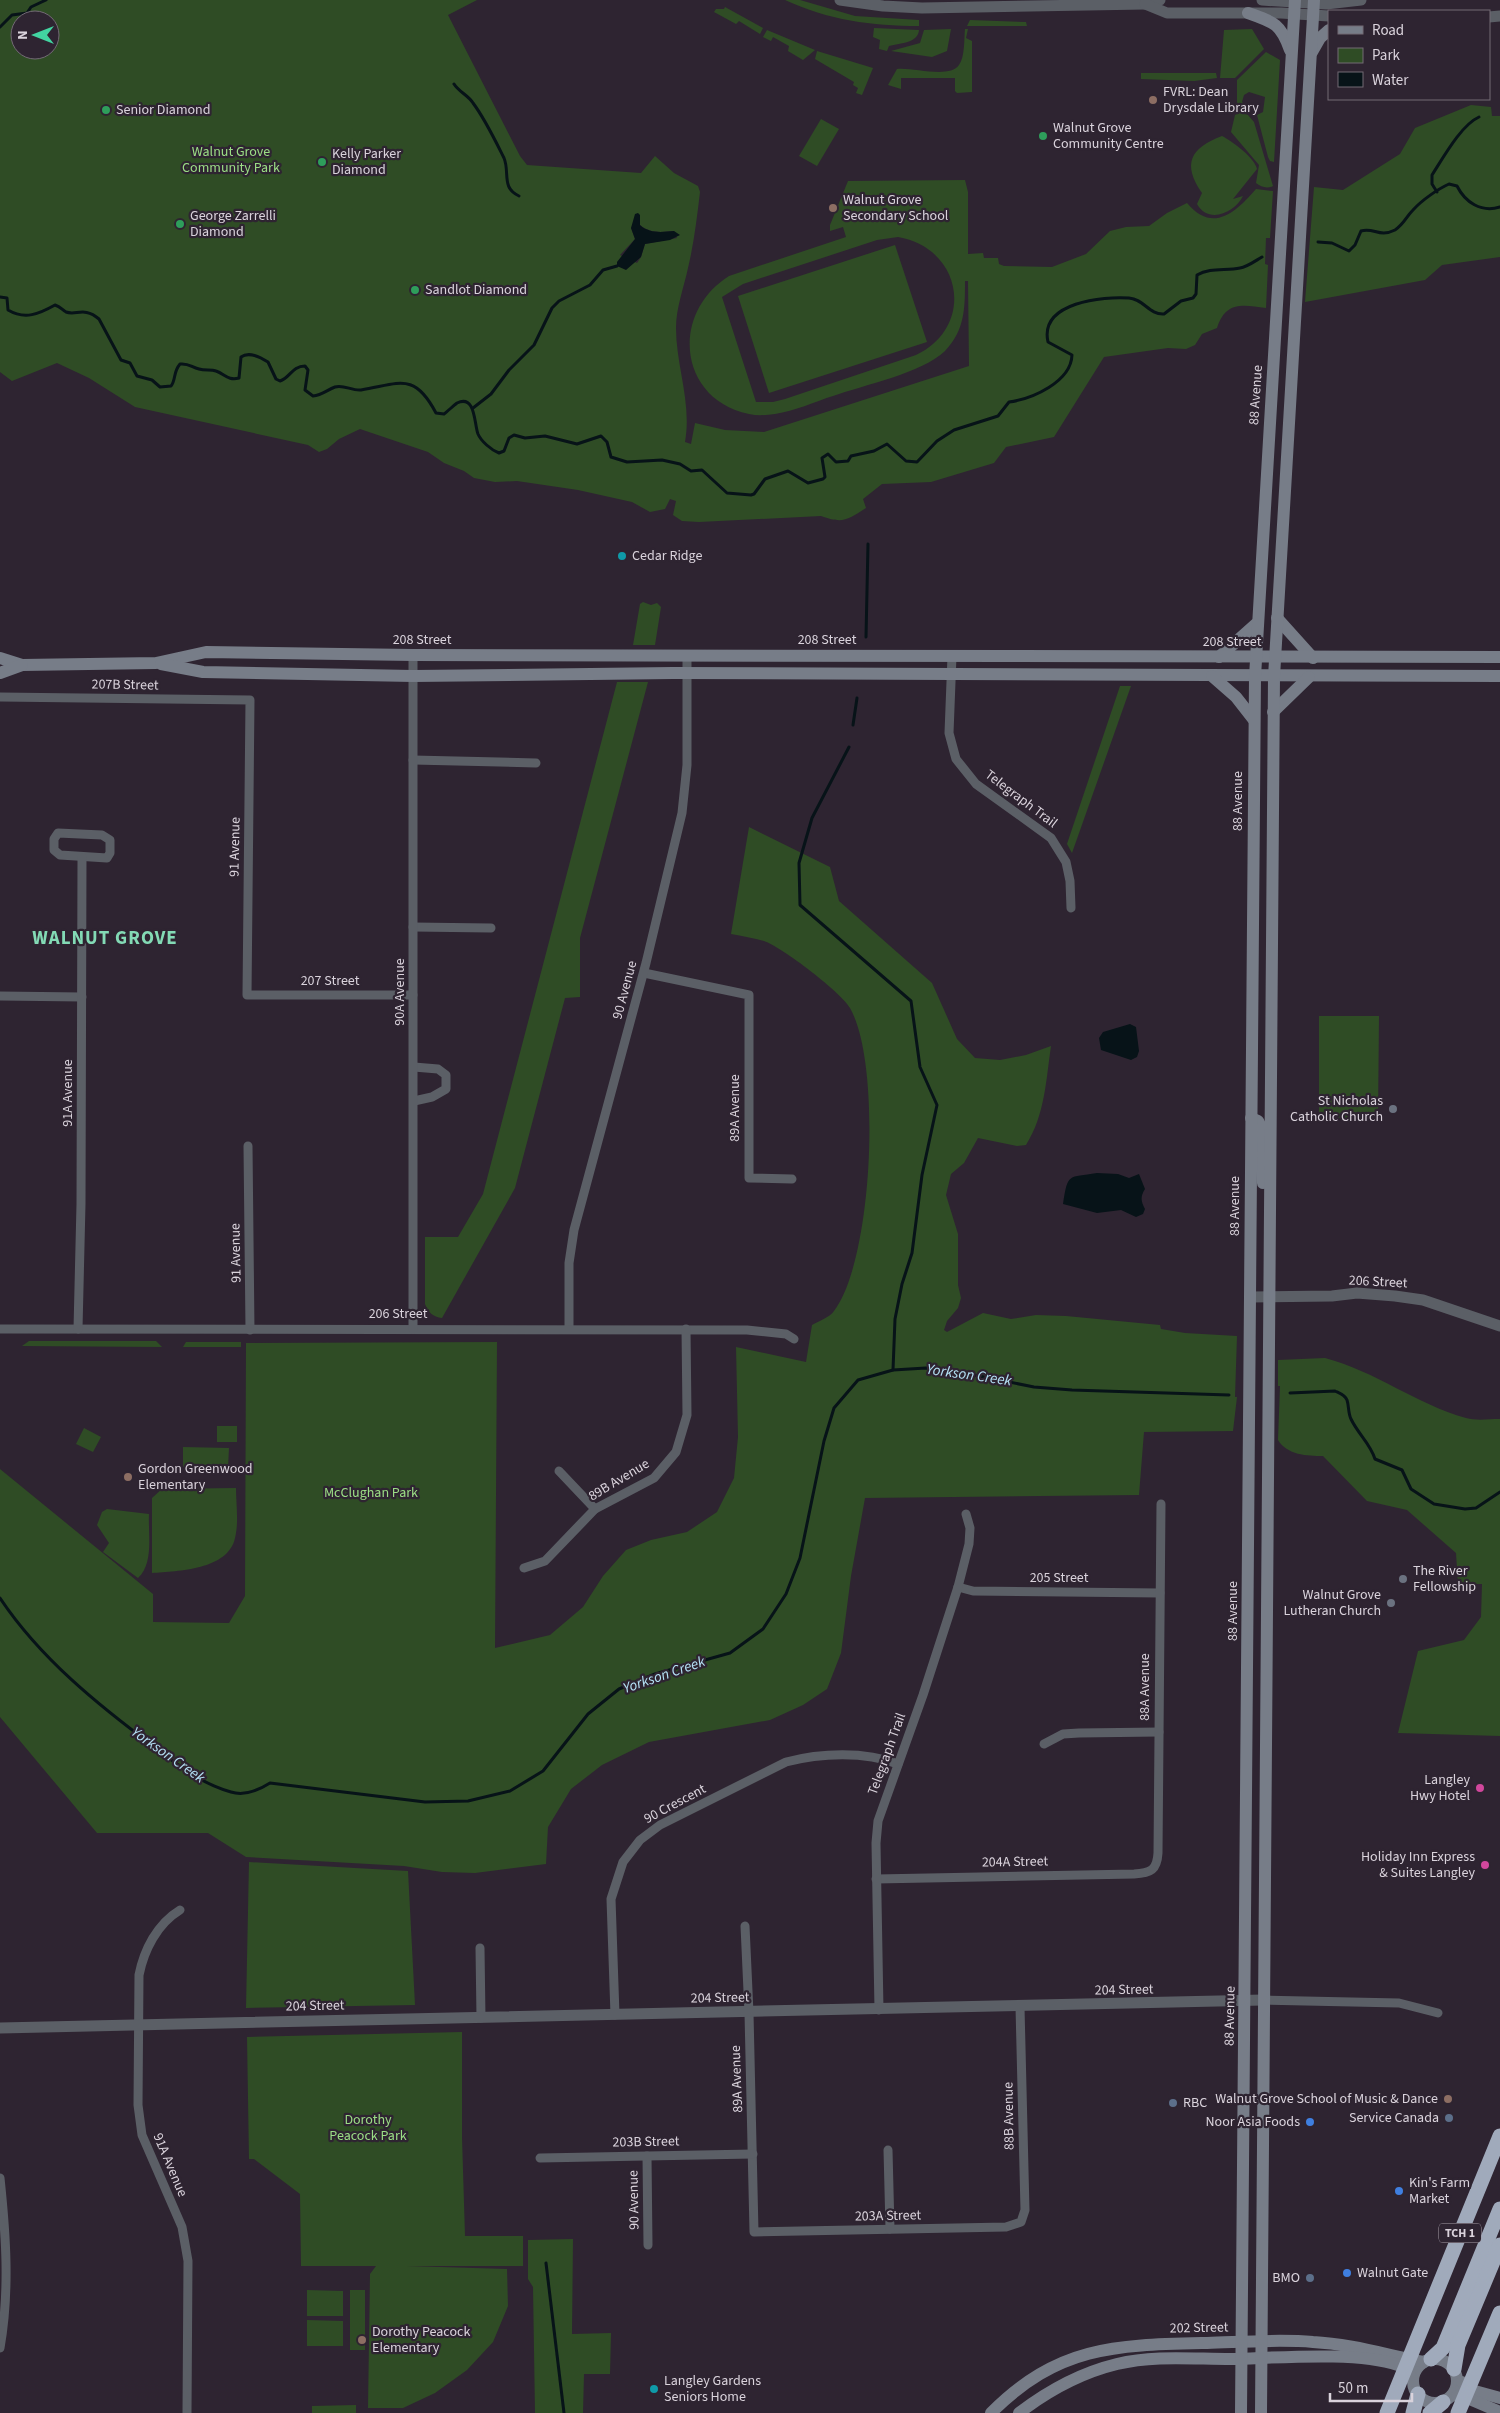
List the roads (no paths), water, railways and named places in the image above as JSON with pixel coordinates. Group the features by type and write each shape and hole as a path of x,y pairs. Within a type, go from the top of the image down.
{"highway":[{"name":"TCH 1","path":"1389,2409 1500,2136"},
{"path":"1427,2361 1443,2348 1500,2209"},
{"path":"1455,2372 1458,2344 1500,2245"},
{"path":"1458,2413 1500,2313"},
{"path":"1413,2413 1416,2387"},
{"path":"1430,2413 1446,2400"}],"main road":[{"name":"88 Avenue","path":"1241,2413 1255,657 1295,5"},
{"path":"1261,2413 1271,1219 1273,712 1314,6"},
{"path":"1248,13 1278,26 1285,35 1292,55"},
{"path":"1311,54 1320,38 1328,31"},
{"path":"1278,618 1313,658"},
{"path":"1219,657 1256,624"},
{"name":"208 Street","path":"0,658 22,665 156,663 206,652 413,655 1500,657"},
{"name":"208 Street","path":"156,663 203,672 414,676 687,674 1255,677 1500,676"},
{"name":"208 Street","path":"0,673 22,665"},
{"path":"1212,676 1236,697 1254,720"},
{"path":"1273,712 1309,677"},
{"path":"1251,1118 1258,1121 1261,1127 1264,1201 1271,1219"},
{"path":"1248,1553 1268,1553"},
{"name":"202 Street","path":"991,2413 1021,2386 1074,2357 1133,2345 1261,2342 1323,2343 1355,2347 1427,2361"},
{"path":"1019,2413 1064,2383 1115,2364 1156,2358 1346,2359 1379,2362 1399,2366 1409,2372 1416,2387 1429,2402 1465,2397 1500,2412"},
{"path":"1416,2387 1415,2373 1427,2361 1444,2361 1471,2390 1500,2398"},
{"path":"1446,2400 1457,2385 1455,2372"}],"street":[{"path":"840,0 883,6 922,8 1145,4 1160,0"},
{"path":"1262,0 1314,6 1362,0"},
{"path":"1145,4 1166,13 1248,13 1295,5"},
{"path":"1314,6 1328,15"},
{"name":"90A Avenue","path":"413,655 413,1329"},
{"name":"90 Avenue","path":"569,1328 569,1263 572,1242 644,973 685,795 687,656"},
{"name":"Telegraph Trail","path":"952,656 949,733 956,759 976,784 1051,838 1066,862 1070,881 1070,908"},
{"name":"207B Street","path":"0,698 250,700"},
{"name":"91 Avenue","path":"247,995 250,700"},
{"path":"413,760 536,763"},
{"path":"58,833 102,835 110,840 110,853 107,858 82,858 60,855 54,850 54,838 58,833"},
{"name":"91A Avenue","path":"78,1329 82,858"},
{"path":"413,927 492,928"},
{"name":"89A Avenue","path":"644,973 749,995 749,1178 792,1179"},
{"name":"207 Street","path":"247,995 413,995"},
{"path":"0,996 82,996"},
{"path":"414,1067 438,1068 446,1075 446,1089 432,1097 414,1101"},
{"name":"91 Avenue","path":"248,1146 250,1330"},
{"name":"206 Street","path":"1250,1297 1332,1296 1357,1293 1395,1296 1424,1300 1500,1326"},
{"name":"206 Street","path":"0,1329 686,1329 756,1330 786,1334 794,1338"},
{"name":"89B Avenue","path":"524,1568 545,1561 595,1509 654,1478 676,1452 686,1415 686,1329"},
{"path":"559,1471 595,1509"},
{"name":"88A Avenue","path":"1154,1870 1158,1852 1161,1504"},
{"name":"Telegraph Trail","path":"879,2010 876,1878 878,1821 923,1695 958,1587 969,1544 970,1528 966,1514"},
{"name":"205 Street","path":"958,1587 973,1591 1160,1593"},
{"path":"1044,1744 1063,1734 1079,1732 1159,1732"},
{"name":"90 Crescent","path":"616,2015 611,1898 623,1862 640,1840 660,1825 786,1762 804,1757 872,1756 898,1764"},
{"name":"204A Street","path":"876,1878 1134,1874 1149,1873 1154,1870"},
{"name":"91A Avenue","path":"180,1910 166,1918 141,1963 139,1975 138,2105 142,2134 186,2238 188,2261 188,2413"},
{"name":"89A Avenue","path":"744,1926 749,2012 754,2232"},
{"path":"480,1948 481,2018"},
{"name":"204 Street","path":"0,2028 1020,2007 1245,2000 1399,2003 1438,2013"},
{"name":"88B Avenue","path":"1020,2007 1025,2210 1020,2222"},
{"path":"888,2150 890,2229"},
{"name":"203B Street","path":"540,2158 753,2154"},
{"name":"90 Avenue","path":"647,2156 648,2245"},
{"path":"0,2178 6,2271 6,2304 0,2348"},
{"name":"203A Street","path":"754,2232 1006,2227 1020,2222"}],"water":[{"path":"638,213 640,215 640,225 644,228 656,232 674,231 680,235 670,240 645,244 641,257 626,270 617,266 617,262 635,239 631,228 635,214"},
{"path":"1130,1024 1136,1027 1139,1051 1137,1057 1131,1060 1101,1050 1099,1038 1103,1032"},
{"path":"1097,1173 1118,1174 1129,1178 1139,1174 1145,1189 1142,1194 1145,1209 1143,1214 1136,1217 1121,1210 1097,1213 1063,1204 1066,1186 1071,1178"}],"waterway":[{"path":"0,27 12,15 27,13 31,7 46,0"},
{"path":"454,84 471,100 486,123 506,163 510,189 519,196"},
{"path":"1437,192 1432,184 1432,175 1459,134 1479,117"},
{"path":"1318,242 1332,243 1349,251 1355,245 1361,231 1370,230 1385,233 1395,230 1421,202 1449,184 1457,186 1464,197 1474,205 1486,208 1500,207"},
{"path":"0,297 7,298 8,310 20,315 32,315 55,305 66,312 85,312 94,315 99,319 121,360 130,363 137,376 152,380 160,387 171,386 180,364 201,370 214,370 232,379 239,378 241,357 251,355 268,362 276,379 280,381 297,368 305,366 308,370 305,390 313,396 338,386 361,390 404,384 413,386 420,391 436,413 444,414 457,403 463,401 471,406 479,437 490,448 499,453 504,451 509,438 514,435 525,438 545,436 577,444 601,436 607,442 611,457 627,462 662,460 680,464 691,471 702,470 727,493 751,495 754,494 765,479 788,471 808,483 823,479 825,477 822,458 828,454 836,462 848,461 851,456 874,451 887,444 906,461 917,462 937,441 954,430 998,416 1009,402 1039,393 1058,381 1070,365 1072,355 1048,342 1048,329 1053,318 1063,310 1090,300 1129,298 1139,301 1154,312 1164,314 1181,301 1193,298 1196,294 1197,275 1207,271 1243,267 1262,257"},
{"path":"473,408 491,394 509,370 534,345 552,308 559,301 590,285 603,270 617,266"},
{"path":"866,637 868,544"},
{"path":"853,725 857,698"},
{"path":"849,747 812,818 799,863 800,905 911,1001 920,1067 937,1105 922,1175 912,1253 902,1284 895,1319 893,1370"},
{"name":"Yorkson Creek","path":"0,1598 33,1641 71,1679 113,1715 173,1761 191,1774 220,1789 236,1793 251,1792 270,1783 425,1802 468,1801 510,1791 543,1771 588,1714 619,1689 655,1674 730,1653 763,1629 786,1594 800,1558 824,1441 834,1408 858,1380 893,1370 926,1368 959,1372 1034,1387 1229,1395"},
{"name":"Yorkson Creek","path":"1290,1393 1335,1391 1343,1395 1347,1400 1351,1419 1375,1459 1402,1470 1411,1489 1434,1504 1465,1509 1476,1508 1500,1492"},
{"path":"546,2263 564,2413"}],"place":[{"name":"FVRL: Dean Drysdale Library","path":"1153,100"},
{"name":"Senior Diamond","path":"106,110"},
{"name":"Walnut Grove Community Centre","path":"1043,136"},
{"name":"Kelly Parker Diamond","path":"322,162"},
{"name":"Walnut Grove Secondary School","path":"833,208"},
{"name":"George Zarrelli Diamond","path":"180,224"},
{"name":"Sandlot Diamond","path":"415,290"},
{"name":"Cedar Ridge","path":"622,556"},
{"name":"St Nicholas Catholic Church","path":"1393,1109"},
{"name":"Gordon Greenwood Elementary","path":"128,1477"},
{"name":"The River Fellowship","path":"1403,1579"},
{"name":"Walnut Grove Lutheran Church","path":"1391,1603"},
{"name":"Langley Hwy Hotel","path":"1480,1788"},
{"name":"Holiday Inn Express & Suites Langley","path":"1485,1865"},
{"name":"Walnut Grove School of Music & Dance","path":"1448,2099"},
{"name":"RBC","path":"1173,2103"},
{"name":"Service Canada","path":"1449,2118"},
{"name":"Noor Asia Foods","path":"1310,2122"},
{"name":"Kin's Farm Market","path":"1399,2191"},
{"name":"Walnut Gate","path":"1347,2273"},
{"name":"BMO","path":"1310,2278"},
{"name":"Dorothy Peacock Elementary","path":"362,2340"},
{"name":"Langley Gardens Seniors Home","path":"654,2389"}],"district":[{"name":"WALNUT GROVE","path":"105,938"}],"park label":[{"name":"Walnut Grove Community Park","path":"231,160"},
{"name":"McClughan Park","path":"371,1493"},
{"name":"Dorothy Peacock Park","path":"368,2128"}]}
